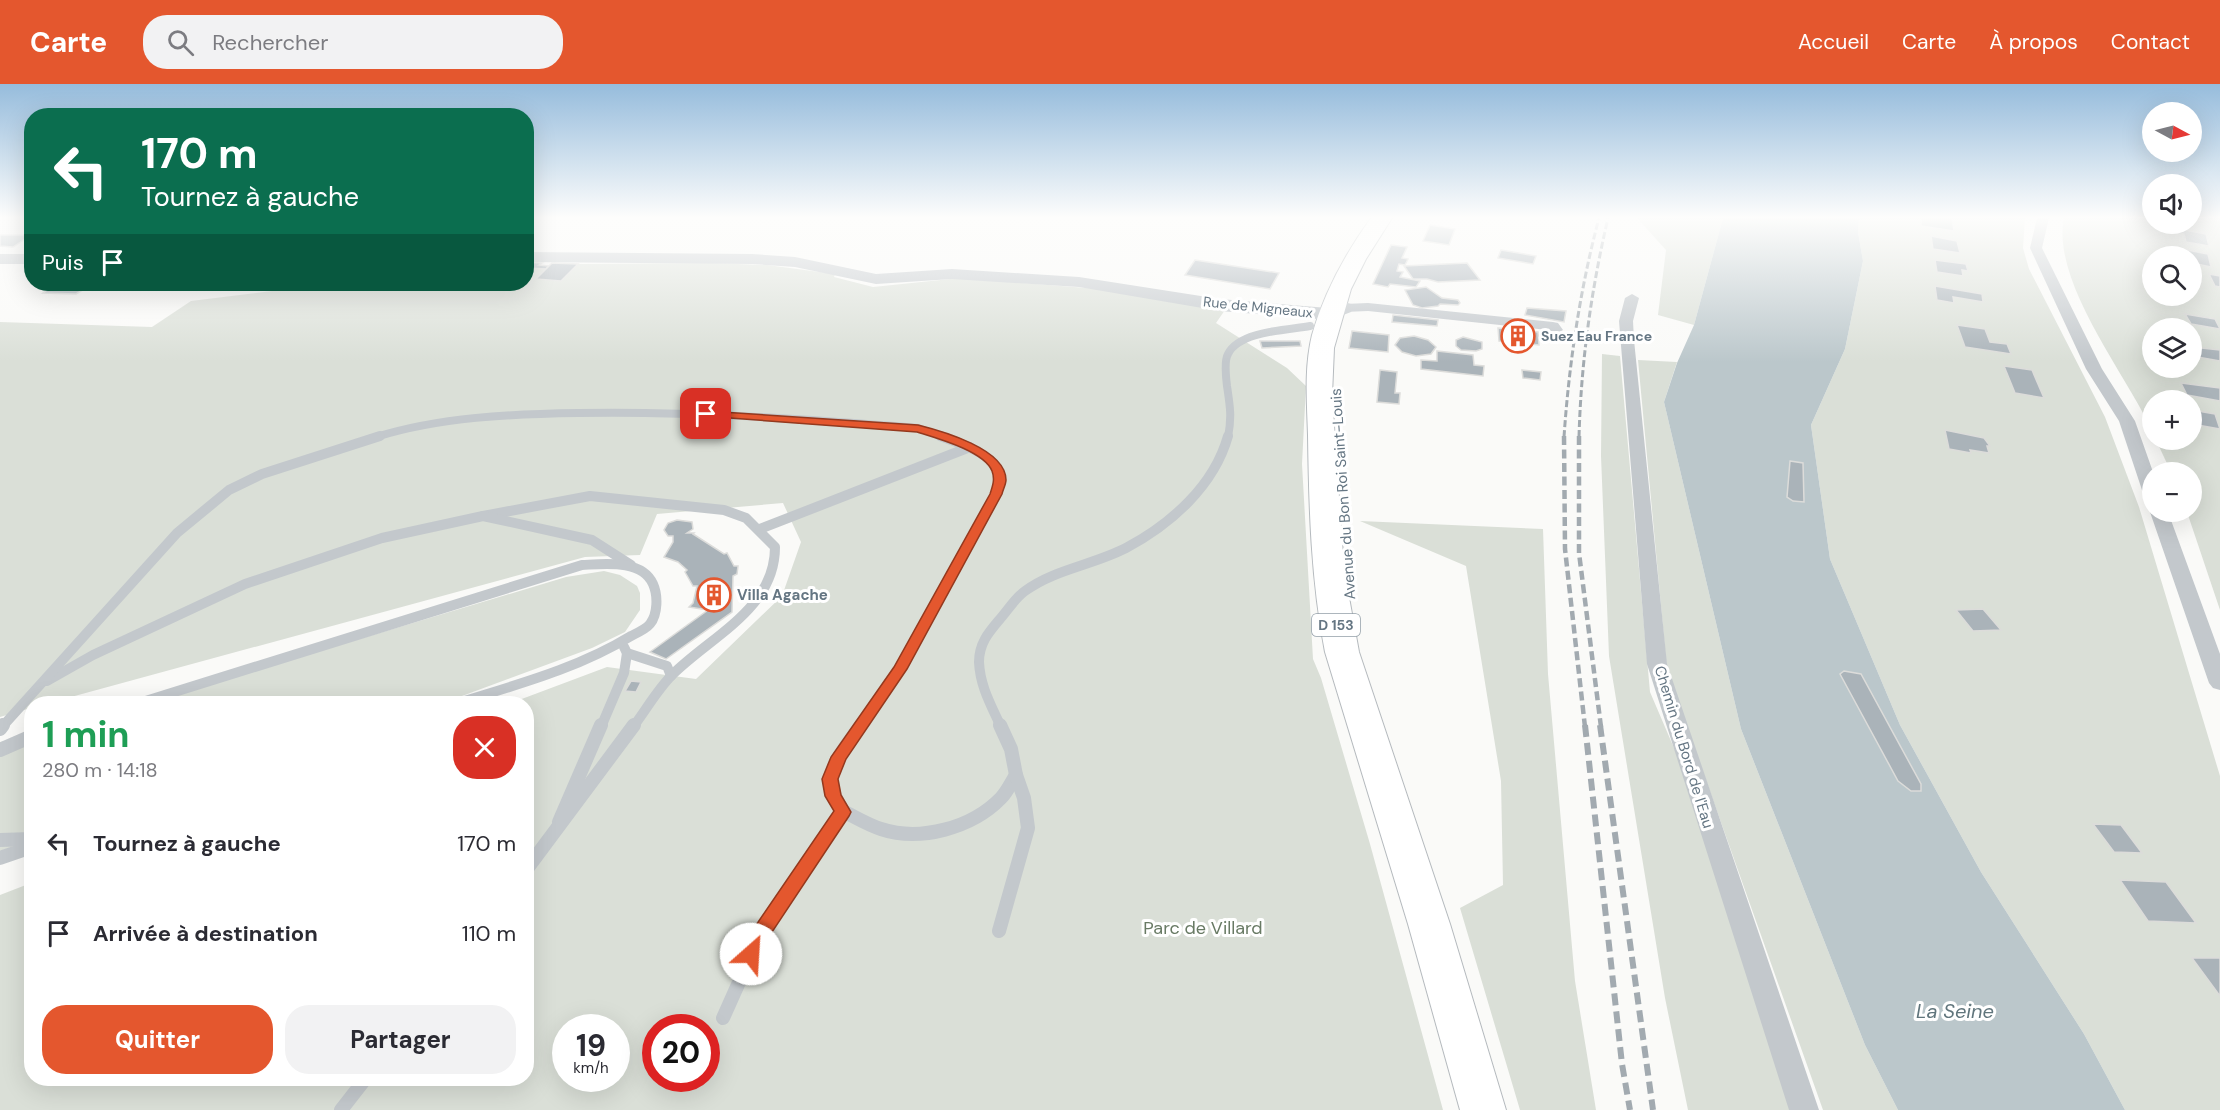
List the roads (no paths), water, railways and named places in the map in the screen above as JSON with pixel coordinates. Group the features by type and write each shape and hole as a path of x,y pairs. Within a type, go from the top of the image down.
{"main road":[{"name":"D 153","path":"1328,316 1351,266"},
{"name":"D 153","path":"1328,316 1355,281 1363,266"},
{"name":"Avenue du Bon Roi Saint-Louis","path":"1328,316 1338,330 1335,368 1350,604 1355,636 1397,788 1429,924 1483,1110"}],"street":[{"name":"Rue de Migneaux","path":"813,266 876,279 952,274 1079,282 1220,305 1328,316"},
{"path":"2045,266 2094,369 2127,421 2142,464"},
{"name":"Chemin du Bord de l'Eau","path":"1632,298 1626,321 1627,340 1657,664 1804,1110"},
{"path":"1328,316 1368,307 1553,326 1556,330"},
{"path":"2163,522 2220,683"}],"lane":[{"path":"999,932 1028,828 1024,798 1011,749 981,684 978,660 983,639 1023,592 1048,576 1125,548 1169,520 1191,499 1218,464 1228,438 1232,416 1227,384 1227,355 1237,342 1328,316"},
{"path":"30,696 177,533 229,490 262,474 361,440 442,423 514,414 644,412 748,416 918,429 970,447 992,462 998,470 1000,481 996,494 900,669 839,757 830,779 833,796 843,812 882,830 914,832 945,830 975,819 1001,799 1016,774"},
{"path":"760,529 970,447"},
{"path":"39,686 93,656 245,584 382,538 590,496 724,510 746,518 760,529 775,547 775,564 755,605 671,676 534,860"},
{"path":"478,696 624,648 650,624 657,598 651,579 592,540 483,516"},
{"path":"162,696 582,565 610,563 632,567"},
{"path":"624,648 668,666 671,676"},
{"path":"554,835 566,802 624,673 624,648"},
{"path":"18,740 4,738 2,727 24,703"},
{"path":"0,750 24,738"},
{"path":"723,1018 761,933 843,812"},
{"path":"0,840 24,839"},
{"path":"0,858 24,850"},
{"path":"341,1110 360,1086"}],"water":[{"name":"La Seine","path":"1710,266 1862,266 1845,349 1811,425 1830,559 1900,725 1981,872 2084,1034 2125,1110 1898,1110 1865,1045 1741,729 1664,402 1677,363 1694,325"}],"railway":[{"path":"1564,437 1576,327 1587,266"},
{"path":"1579,437 1588,327 1598,266"},
{"path":"1564,437 1565,549 1585,727"},
{"path":"1579,437 1579,553 1601,727"},
{"path":"1585,725 1622,1064 1630,1110"},
{"path":"1600,725 1653,1110"}],"place":[{"name":"Suez Eau France","path":"1518,336"},
{"name":"Villa Agache","path":"714,595"}],"park label":[{"name":"Parc de Villard","path":"1203,928"}]}
